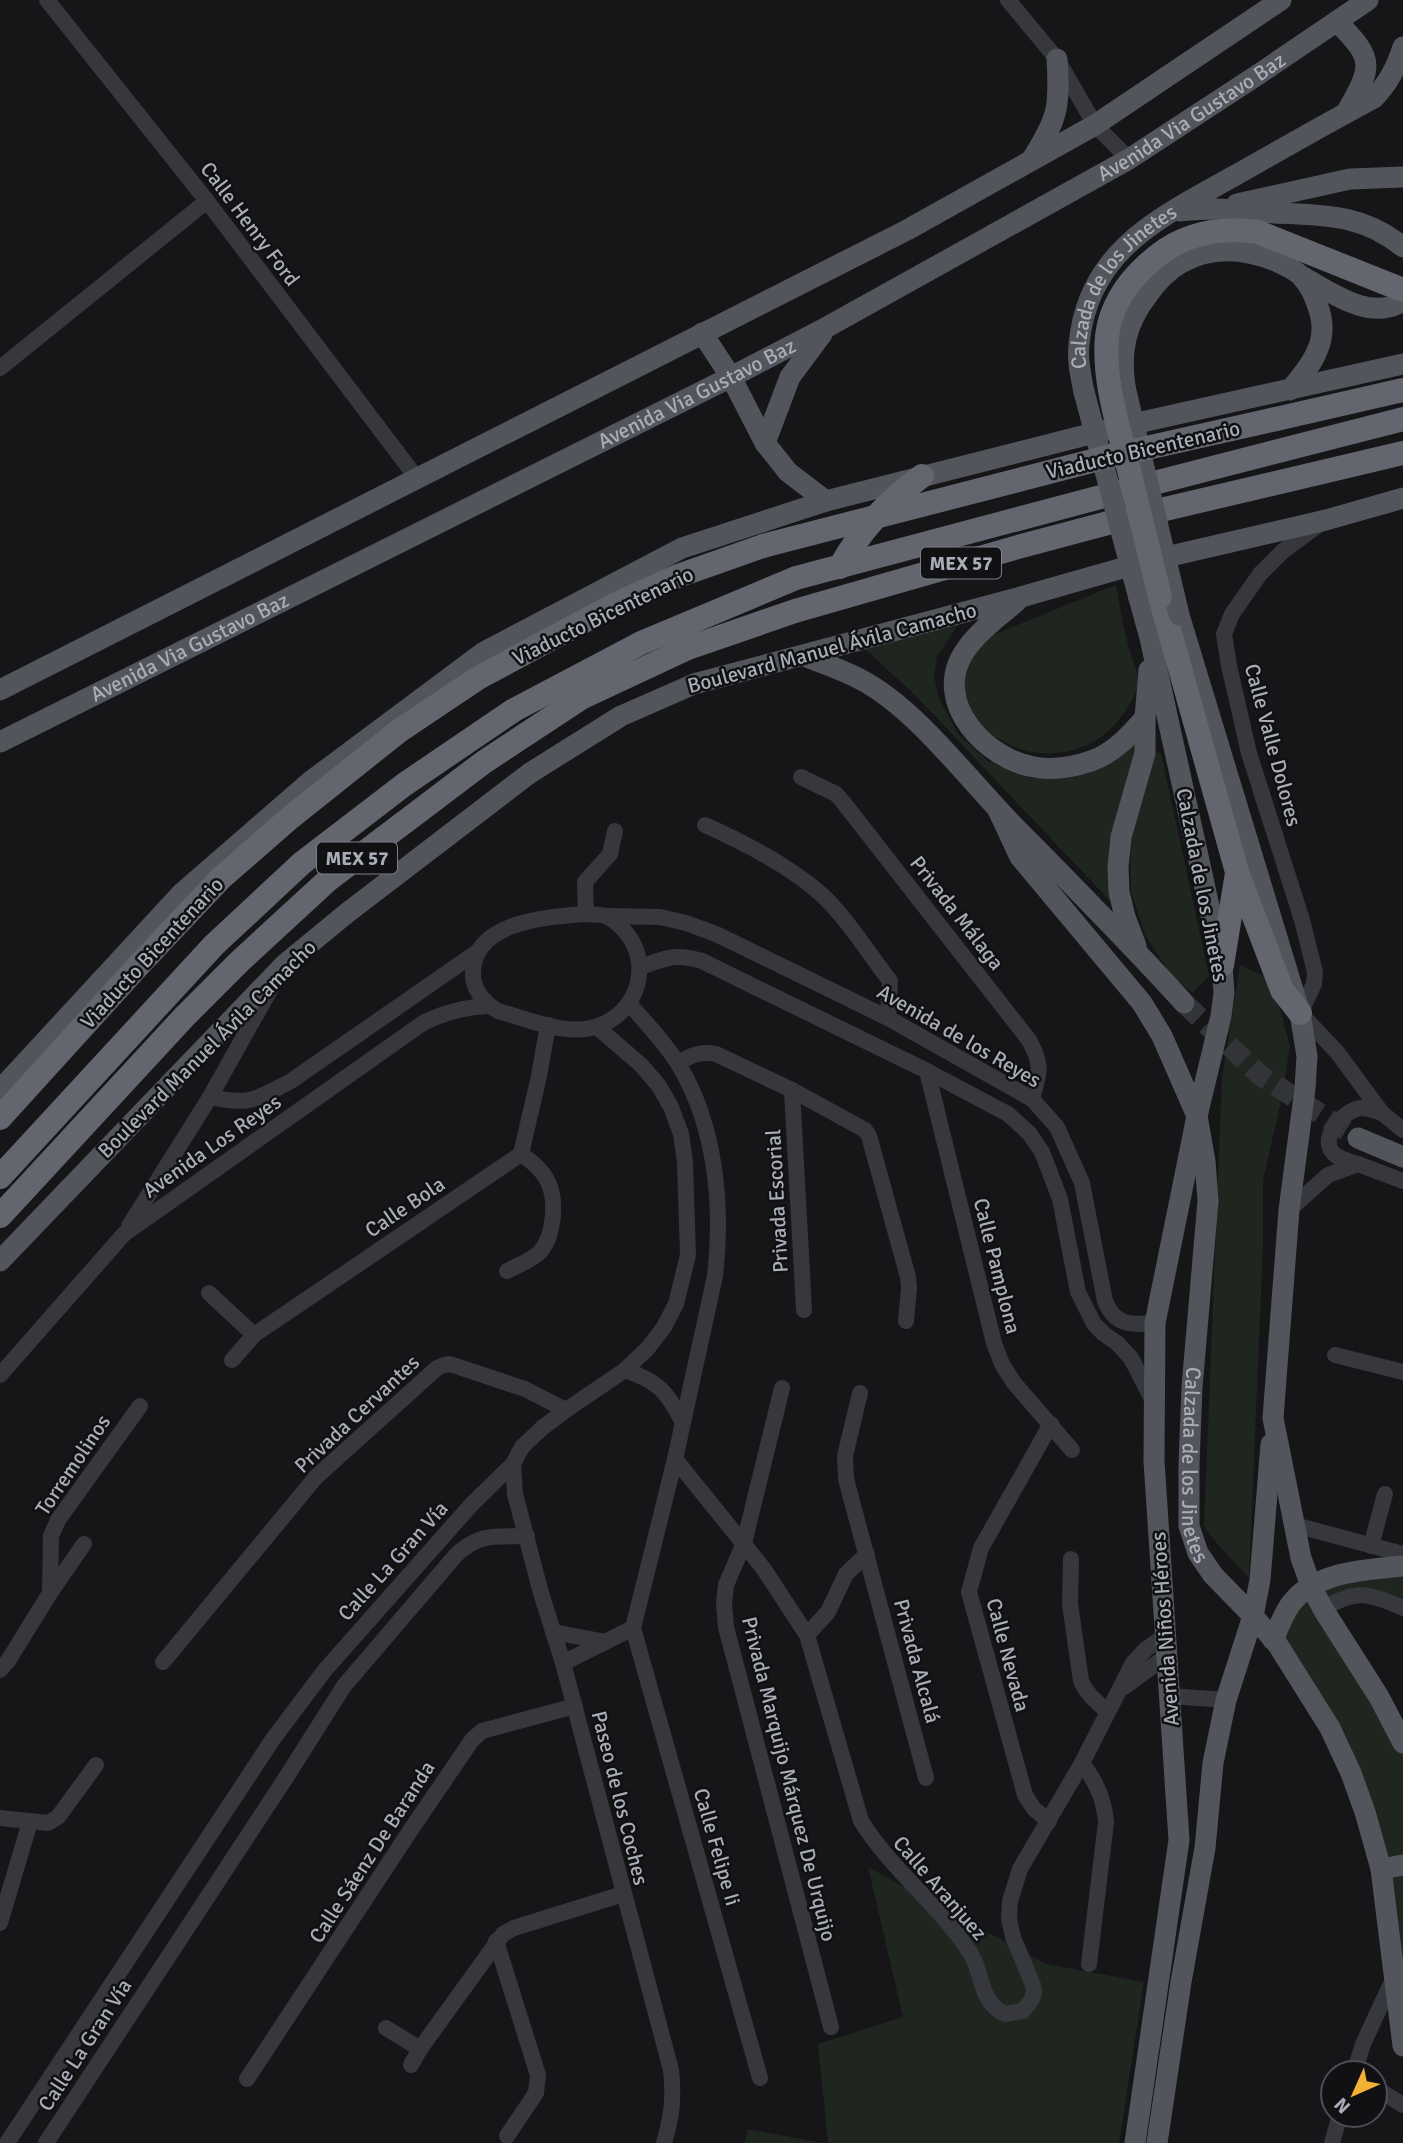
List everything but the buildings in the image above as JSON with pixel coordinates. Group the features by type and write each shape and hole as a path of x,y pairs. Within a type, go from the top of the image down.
{"highway":[{"path":"1300,1013 1282,990 1237,872 1149,598 1111,400 1108,335 1113,313 1138,271 1183,239 1206,233 1241,230 1258,232 1403,290"},
{"name":"Viaducto Bicentenario","path":"0,1118 202,897 291,817 399,731 478,678 600,613 678,576 763,546 1111,456 1403,390"},
{"name":"MEX 57","path":"0,1177 214,945 302,863 405,784 514,710 641,643 796,578 1403,419"},
{"name":"Boulevard Manuel Ávila Camacho","path":"0,1216 185,1016 328,880 484,762 582,698 688,648 795,611 1127,517 1403,453"},
{"path":"840,567 852,545 875,516 922,476"},
{"path":"1222,965 1237,872"}],"main road":[{"name":"Avenida Via Gustavo Baz","path":"0,690 907,230 1095,125 1281,0"},
{"name":"Avenida Via Gustavo Baz","path":"0,742 827,327 1129,159 1368,0"},
{"path":"1337,22 1357,41 1364,52 1366,65 1364,78 1346,113"},
{"name":"Calzada de los Jinetes","path":"1403,47 1396,69 1374,98 1172,211 1138,234 1111,260 1099,280 1083,321 1078,346 1084,392 1149,598 1150,638 1222,965 1224,993 1221,1016 1197,1116 1205,1161 1208,1201 1192,1387 1189,1527 1198,1553 1213,1575 1273,1640 1330,1728 1346,1762 1365,1812 1381,1868 1403,2046"},
{"path":"1031,162 1051,128 1056,113 1059,96 1057,59"},
{"path":"1218,209 1350,179 1403,177"},
{"path":"1172,211 1218,209 1306,213 1344,218 1373,227 1403,247"},
{"name":"Calzada de los Jinetes","path":"1403,301 1394,307 1378,310 1337,296 1285,265 1259,254 1236,249 1208,253 1181,262 1158,281 1141,303 1123,348 1122,369 1179,615 1300,1013 1307,1056 1289,1210 1273,1418 1294,1525 1301,1558 1311,1586 1379,1697 1403,1743"},
{"path":"1290,390 1307,370 1318,349 1322,330 1320,312 1301,276"},
{"path":"765,443 790,377 827,327"},
{"path":"702,333 730,377 765,443 788,472 826,501"},
{"path":"0,1090 182,893 311,780 484,652 682,548 826,501 922,476 1106,430 1403,364"},
{"name":"Boulevard Manuel Ávila Camacho","path":"0,1261 285,964 347,913 530,774 621,716 694,684 1140,563 1326,520 1403,498"},
{"path":"1021,597 977,636 961,656 955,677 956,700 960,711 965,722 983,742 1008,759 1034,767 1062,768 1094,760 1113,750 1145,718"},
{"path":"1140,954 1125,917 1119,892 1118,866 1121,837 1145,752 1150,638"},
{"path":"804,656 843,670 900,707 1140,954 1184,1003"},
{"path":"998,810 1020,858 1142,1003 1162,1036 1197,1116"},
{"name":"Avenida Niños Héroes","path":"1135,2143 1179,1840 1157,1523 1155,1323 1197,1116"},
{"path":"1358,1138 1403,1157"},
{"path":"1157,2143 1181,1982 1205,1848 1213,1763 1226,1700 1252,1616 1264,1546 1273,1418"},
{"path":"1273,1640 1290,1604 1311,1586 1352,1572 1403,1566"},
{"path":"1381,1868 1403,1865"}],"street":[{"name":"Calle Henry Ford","path":"47,0 207,201 416,477"},
{"path":"1008,0 1057,59 1095,125 1129,159"},
{"path":"0,368 207,201"},
{"name":"Calle Valle Dolores","path":"1300,1013 1314,984 1315,972 1249,753 1224,634 1232,614 1259,574 1283,551 1326,520"},
{"name":"Privada Málaga","path":"801,777 836,794 844,802 1029,1040 1038,1056 1040,1071 1032,1099"},
{"path":"705,825 746,844 808,884 823,897 890,981 888,1018"},
{"path":"586,914 585,882 610,854 615,831"},
{"path":"554,916 606,916 633,940 641,967 629,1003 597,1027 570,1030 498,1011 488,1006 478,993 472,978 473,965 477,952 488,939 515,926 554,916"},
{"name":"Avenida de los Reyes","path":"606,916 660,917 716,934 888,1018 1032,1099 1057,1127 1082,1183 1105,1301 1116,1318 1125,1323"},
{"name":"Avenida Los Reyes","path":"210,1097 233,1102 248,1101 264,1095 291,1080 477,952"},
{"name":"Avenida de los Reyes","path":"641,967 666,958 684,956 702,961 927,1071 1008,1114 1028,1132 1042,1152 1060,1199 1078,1292 1094,1324 1131,1358 1154,1403"},
{"path":"124,1234 210,1097 285,964"},
{"path":"563,1663 633,1628 675,1459 715,1276 718,1246 714,1173 707,1129 693,1090 678,1063 629,1003"},
{"name":"Avenida Los Reyes","path":"0,1375 124,1234 423,1023 464,1007 488,1006"},
{"path":"1300,1013 1337,1052 1382,1113 1403,1130"},
{"path":"507,1271 542,1250 551,1225 551,1193 548,1182 533,1163 521,1154 548,1025"},
{"name":"Calle La Gran Vía","path":"7,2143 273,1739 325,1670 471,1505 513,1464 522,1447 541,1428 625,1370 648,1348 676,1304 684,1278 689,1230 681,1134 671,1107 659,1086 641,1065 597,1027"},
{"path":"678,1063 696,1053 716,1054 860,1126 869,1136 908,1277 906,1321"},
{"name":"Calle Pamplona","path":"927,1071 994,1343 1002,1364 1014,1383 1072,1450"},
{"name":"Privada Escorial","path":"792,1090 804,1310"},
{"path":"1382,1113 1359,1108 1339,1118 1333,1126 1329,1143 1331,1150 1337,1156 1403,1181"},
{"name":"Calle Bola","path":"232,1360 254,1335 521,1154"},
{"path":"1289,1210 1328,1175 1358,1164"},
{"path":"209,1293 254,1335"},
{"path":"1117,1343 1125,1323 1155,1323"},
{"path":"1335,1355 1403,1372"},
{"name":"Privada Cervantes","path":"163,1662 316,1476 437,1368 450,1364 525,1390 566,1410"},
{"path":"625,1370 645,1377 660,1387 671,1400 682,1421"},
{"name":"Privada Marquijo Márquez De Urquijo","path":"782,1388 744,1543 726,1585 724,1603 726,1627 831,2027"},
{"name":"Privada Alcalá","path":"860,1393 845,1456 845,1467 926,1778"},
{"name":"Torremolinos","path":"50,1593 51,1536 58,1520 140,1406"},
{"name":"Calle Nevada","path":"1049,1821 1034,1809 1025,1795 969,1592 981,1548 1051,1424"},
{"name":"Calle Aranjuez","path":"675,1459 744,1543 807,1635 861,1821 876,1845 947,1922 967,1948 985,1997 994,2008 1005,2014 1023,2011 1034,1992 1031,1976 1013,1937 1009,1919 1010,1901 1020,1869 1082,1763 1133,1663 1146,1649 1167,1645"},
{"name":"Paseo de los Coches","path":"513,1464 515,1494 575,1706 671,2070 674,2098 664,2143"},
{"path":"1371,1546 1385,1494"},
{"path":"1294,1525 1403,1554"},
{"name":"Calle La Gran Vía","path":"46,2143 344,1686 468,1544 481,1538 527,1536"},
{"path":"0,1670 84,1545"},
{"path":"807,1635 828,1612 846,1574 867,1554"},
{"path":"1072,1559 1070,1604 1081,1681 1091,1698 1108,1712"},
{"path":"1323,1609 1353,1594 1383,1599 1403,1608"},
{"name":"Calle Felipe Ii","path":"633,1628 760,2078"},
{"path":"553,1632 606,1642"},
{"path":"1170,1696 1226,1700"},
{"name":"Calle Sáenz De Baranda","path":"247,2079 472,1740 482,1731 575,1706"},
{"path":"1082,1763 1101,1792 1106,1822 1089,1964"},
{"path":"0,1818 48,1824 58,1817 96,1765"},
{"path":"0,1923 30,1822"},
{"path":"411,2065 502,1934 623,1894"},
{"path":"496,1941 538,2075 536,2093 507,2136"},
{"path":"1358,2059 1394,1977"},
{"path":"386,2028 420,2049"}],"shaded area":[{"path":"1116,585 1125,633 1138,678 1136,693 1130,704 1109,731 1078,749 1044,753 1009,745 986,729 975,715 960,675 983,639"},
{"path":"958,625 937,656 934,676 939,698 958,734 988,761 1029,778 1071,777 1138,740 1113,904 914,694 865,649"},
{"path":"1156,752 1161,753 1209,976 1193,993 1172,976 1145,935 1131,892 1130,838"},
{"path":"1240,965 1272,980 1290,1046 1282,1097 1263,1180 1263,1246 1249,1578 1204,1527 1222,1078"},
{"path":"1403,1566 1403,1607 1384,1598 1325,1608 1314,1587"},
{"path":"1312,1590 1403,1745 1403,2030 1385,1869 1284,1650 1283,1623"},
{"path":"868,1867 1046,1964 1144,1982 1119,2143 828,2143 818,2044 903,2017"},
{"path":"748,2129 822,2143 744,2143"}],"tunnel":[{"path":"1184,1003 1261,1076 1358,1138"}]}
